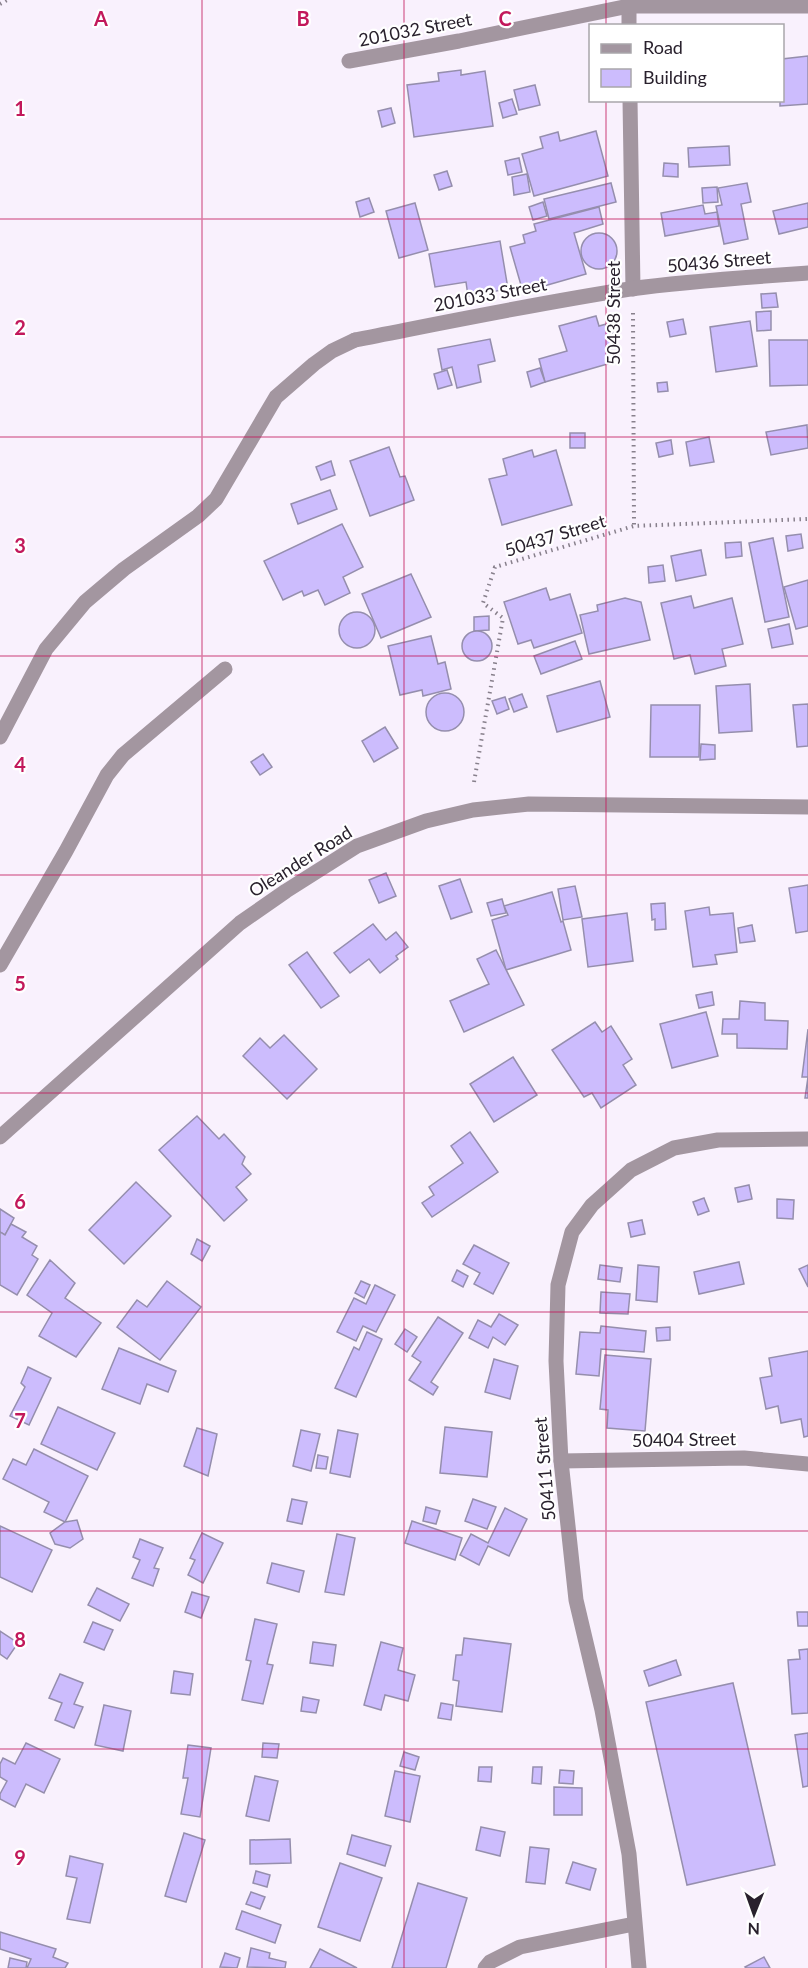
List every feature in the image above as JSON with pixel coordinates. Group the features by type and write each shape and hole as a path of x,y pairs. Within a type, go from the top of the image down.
{"street":[{"name":"201032 Street","path":"350,61 459,41 629,3 808,6"},
{"path":"629,3 629,24"},
{"name":"50438 Street","path":"630,102 633,289"},
{"name":"50436 Street","path":"633,289 808,273"},
{"name":"201033 Street","path":"0,737 46,649 85,602 124,569 198,516 216,499 276,398 332,351 355,340 633,289"},
{"path":"0,964 107,775 123,755 225,669"},
{"name":"Oleander Road","path":"0,1137 240,922 357,846 426,821 473,810 529,804 808,807"},
{"name":"50411 Street","path":"639,1968 629,1854 602,1710 576,1599 561,1461 556,1361 558,1285 572,1232 592,1205 631,1170 674,1148 718,1140 808,1139"},
{"name":"50404 Street","path":"561,1461 744,1458 808,1464"},
{"path":"485,1968 490,1962 520,1947 634,1924"}],"path":[{"path":"0,4 7,0"},
{"name":"50438 Street","path":"633,289 634,526"},
{"name":"50437 Street","path":"473,810 475,772 503,618 483,603 495,567 634,526 808,519"}],"building":[{"path":"808,56 808,104 780,106 780,102 784,102 784,59"},
{"path":"461,70 461,75 485,71 493,126 414,137 407,85 439,81 438,73"},
{"path":"535,85 540,105 519,110 514,90"},
{"path":"512,99 517,114 503,118 499,103"},
{"path":"391,108 395,123 382,127 378,111"},
{"path":"596,131 608,176 534,196 522,154 543,148 540,137 558,132 560,141"},
{"path":"729,146 730,165 689,167 688,148"},
{"path":"519,158 522,172 508,175 505,161"},
{"path":"664,163 678,164 678,177 663,176"},
{"path":"447,171 452,186 439,190 434,175"},
{"path":"527,174 530,192 514,195 512,177"},
{"path":"611,183 616,202 549,219 544,199"},
{"path":"747,183 751,202 741,204 748,239 724,244 716,206 722,205 718,188"},
{"path":"717,187 718,202 703,203 702,188"},
{"path":"369,198 374,212 360,217 356,202"},
{"path":"543,202 547,216 533,220 529,207"},
{"path":"415,203 428,250 399,258 386,211"},
{"path":"808,203 808,227 779,234 773,211"},
{"path":"703,205 705,214 717,212 719,226 665,236 661,213"},
{"path":"599,207 603,224 574,233 586,274 523,292 510,247 525,243 523,235 536,231 534,224"},
{"path":"599,233 612,238 617,251 612,264 599,269 586,264 581,251 586,238"},
{"path":"500,241 508,289 468,296 466,282 435,287 429,254"},
{"path":"776,293 778,307 762,308 761,294"},
{"path":"771,311 771,330 757,331 756,312"},
{"path":"596,316 599,326 610,323 616,344 606,347 611,363 545,382 539,359 567,351 559,326"},
{"path":"683,319 686,334 670,337 667,322"},
{"path":"750,321 757,366 716,372 710,327"},
{"path":"490,339 495,361 478,365 481,382 457,388 452,367 442,370 438,349"},
{"path":"769,340 808,340 808,385 770,386"},
{"path":"540,368 545,382 531,387 527,372"},
{"path":"447,370 452,385 438,389 434,374"},
{"path":"667,382 668,391 658,392 657,383"},
{"path":"807,425 808,448 771,455 766,432"},
{"path":"570,433 585,433 585,448 570,448"},
{"path":"709,437 714,462 690,466 686,442"},
{"path":"671,440 673,454 659,457 656,443"},
{"path":"389,447 400,477 405,476 414,500 370,516 350,461"},
{"path":"532,450 534,457 556,450 572,505 502,525 489,479 507,475 503,459"},
{"path":"331,461 335,475 321,480 316,467"},
{"path":"330,490 337,509 298,524 291,504"},
{"path":"342,524 363,567 343,577 350,593 325,605 318,590 304,596 302,591 283,600 264,561"},
{"path":"801,534 803,548 788,551 786,536"},
{"path":"773,538 789,617 765,622 749,543"},
{"path":"741,542 742,556 726,558 725,543"},
{"path":"701,550 706,575 676,581 671,556"},
{"path":"663,565 665,581 649,583 648,567"},
{"path":"411,574 431,617 381,638 362,594"},
{"path":"808,580 808,626 796,629 784,587"},
{"path":"546,588 550,600 570,594 582,633 534,648 531,640 518,644 504,602"},
{"path":"691,596 694,608 732,598 743,644 722,649 726,666 695,674 690,655 674,659 661,603"},
{"path":"625,598 641,602 650,640 589,654 580,615 598,611 597,605"},
{"path":"357,612 370,617 375,630 370,643 357,648 344,643 339,630 344,617"},
{"path":"489,616 489,630 474,631 474,617"},
{"path":"789,624 793,644 772,648 768,629"},
{"path":"477,631 488,635 492,646 488,657 477,661 466,657 462,646 466,635"},
{"path":"431,636 438,664 445,662 451,689 423,696 422,690 400,695 388,646"},
{"path":"575,641 582,659 541,674 534,656"},
{"path":"600,681 610,717 557,732 547,696"},
{"path":"750,684 752,731 719,733 716,686"},
{"path":"445,693 458,699 464,712 458,725 445,731 432,725 426,712 432,699"},
{"path":"522,694 527,707 514,712 509,699"},
{"path":"505,697 509,709 497,714 492,701"},
{"path":"808,704 808,746 797,747 793,705"},
{"path":"651,705 700,705 699,757 650,757"},
{"path":"385,727 398,748 374,762 362,741"},
{"path":"701,744 715,745 715,759 700,760"},
{"path":"263,754 272,767 260,775 251,762"},
{"path":"386,873 396,896 379,903 369,880"},
{"path":"460,879 472,912 451,919 439,886"},
{"path":"808,885 808,931 796,933 789,888"},
{"path":"575,886 582,917 563,920 558,889"},
{"path":"552,892 571,950 506,970 492,920 508,915 504,906"},
{"path":"502,899 506,913 491,916 487,903"},
{"path":"665,903 666,929 655,930 651,904"},
{"path":"709,907 710,915 733,913 737,952 715,955 717,964 693,967 685,911"},
{"path":"627,913 633,961 588,967 582,919"},
{"path":"373,924 386,940 396,932 408,947 396,956 398,959 380,973 369,959 350,973 334,953"},
{"path":"752,925 755,941 740,943 738,928"},
{"path":"496,950 524,1005 464,1032 450,1001 489,984 477,959"},
{"path":"307,952 339,996 321,1008 289,965"},
{"path":"712,992 714,1005 699,1008 696,995"},
{"path":"740,1001 765,1003 765,1020 788,1021 787,1049 737,1048 737,1034 722,1034 723,1019 739,1019"},
{"path":"706,1012 718,1056 672,1068 660,1024"},
{"path":"595,1022 602,1032 611,1026 632,1059 623,1065 636,1085 601,1108 592,1093 584,1097 552,1050"},
{"path":"808,1029 808,1077 802,1077"},
{"path":"284,1035 317,1069 287,1099 243,1056 260,1038 270,1048"},
{"path":"513,1057 537,1095 494,1122 470,1084"},
{"path":"808,1077 808,1098 805,1098"},
{"path":"197,1116 219,1139 224,1134 245,1157 242,1164 251,1174 236,1187 247,1200 224,1221 159,1150"},
{"path":"470,1132 498,1172 432,1217 422,1203 434,1195 429,1187 463,1163 451,1146"},
{"path":"136,1182 171,1216 124,1264 89,1230"},
{"path":"749,1185 752,1199 738,1202 735,1188"},
{"path":"704,1198 709,1211 698,1215 693,1202"},
{"path":"777,1199 794,1200 793,1219 777,1218"},
{"path":"0,1209 14,1218 5,1235 0,1232"},
{"path":"642,1220 645,1234 631,1237 628,1223"},
{"path":"11,1224 26,1232 22,1237 37,1246 32,1255 38,1259 17,1295 0,1285 0,1232 5,1235"},
{"path":"197,1239 210,1246 202,1261 191,1254"},
{"path":"474,1245 509,1263 493,1294 474,1284 480,1273 463,1264"},
{"path":"50,1260 75,1283 65,1298 101,1323 76,1357 39,1336 52,1313 27,1295"},
{"path":"739,1262 744,1284 699,1294 694,1272"},
{"path":"600,1265 622,1268 620,1282 598,1279"},
{"path":"638,1265 659,1267 657,1302 636,1300"},
{"path":"808,1265 808,1287 799,1269"},
{"path":"457,1270 468,1276 463,1287 452,1281"},
{"path":"167,1281 201,1307 160,1360 117,1327 137,1300 147,1307"},
{"path":"361,1281 370,1285 364,1298 355,1293"},
{"path":"375,1285 395,1295 376,1332 363,1326 356,1341 337,1332 354,1298 366,1304"},
{"path":"601,1292 630,1294 628,1314 600,1313"},
{"path":"499,1314 518,1325 505,1345 493,1337 488,1348 469,1338 478,1320 491,1327"},
{"path":"438,1317 463,1333 431,1382 438,1387 433,1395 409,1380 421,1362 412,1356"},
{"path":"601,1326 646,1331 644,1352 601,1349 599,1376 576,1374 580,1332 600,1333"},
{"path":"670,1327 670,1340 657,1341 656,1328"},
{"path":"405,1329 417,1337 407,1352 395,1344"},
{"path":"367,1332 382,1339 356,1397 335,1388 354,1347 359,1350"},
{"path":"119,1348 176,1371 168,1392 147,1384 140,1404 102,1389"},
{"path":"808,1351 808,1436 804,1437 801,1419 781,1423 778,1406 766,1409 760,1378 772,1376 769,1358"},
{"path":"605,1355 651,1359 645,1431 607,1428 608,1410 600,1409"},
{"path":"494,1359 518,1366 510,1399 485,1392"},
{"path":"28,1367 51,1378 29,1425 10,1416 25,1387 21,1383"},
{"path":"58,1407 115,1433 97,1470 41,1444"},
{"path":"445,1427 492,1432 487,1477 440,1473"},
{"path":"197,1428 217,1434 208,1476 184,1466"},
{"path":"301,1430 320,1434 311,1471 293,1466"},
{"path":"338,1430 358,1434 350,1477 330,1473"},
{"path":"34,1449 88,1476 65,1522 44,1512 49,1502 3,1479 13,1459 26,1465"},
{"path":"318,1455 328,1457 326,1469 316,1468"},
{"path":"292,1499 307,1502 302,1524 287,1521"},
{"path":"473,1499 496,1507 487,1529 465,1521"},
{"path":"426,1507 440,1511 436,1524 423,1521"},
{"path":"505,1508 527,1519 509,1556 488,1546 479,1565 460,1555 471,1534 488,1543"},
{"path":"77,1520 83,1539 70,1548 55,1544 50,1533 65,1522"},
{"path":"412,1521 462,1538 455,1560 405,1543"},
{"path":"0,1526 52,1550 32,1592 0,1577"},
{"path":"202,1533 223,1543 203,1583 188,1575 195,1560 190,1558"},
{"path":"337,1534 355,1538 344,1595 325,1592"},
{"path":"140,1539 163,1548 154,1568 159,1569 153,1586 132,1578 140,1560 133,1557"},
{"path":"272,1563 304,1571 299,1592 267,1583"},
{"path":"97,1588 129,1604 120,1621 88,1605"},
{"path":"192,1592 209,1597 201,1618 185,1612"},
{"path":"797,1612 808,1612 808,1626 798,1626"},
{"path":"255,1619 277,1624 267,1664 273,1665 263,1704 242,1700 251,1661 246,1660"},
{"path":"93,1622 113,1630 104,1650 84,1642"},
{"path":"0,1631 18,1643 7,1659 0,1654"},
{"path":"464,1638 511,1644 502,1712 456,1706 459,1681 453,1680 456,1655 462,1655"},
{"path":"313,1642 336,1645 333,1666 310,1663"},
{"path":"381,1642 403,1648 398,1670 415,1675 408,1701 385,1695 381,1710 364,1705"},
{"path":"808,1649 808,1713 792,1714 788,1660 800,1659 799,1650"},
{"path":"676,1660 681,1675 649,1686 644,1671"},
{"path":"174,1671 193,1674 190,1695 171,1693"},
{"path":"60,1674 83,1683 74,1704 83,1707 74,1728 55,1720 62,1703 49,1698"},
{"path":"733,1683 775,1865 687,1885 646,1702"},
{"path":"303,1697 319,1700 316,1713 301,1711"},
{"path":"441,1703 453,1705 451,1720 438,1718"},
{"path":"104,1705 131,1711 123,1751 95,1745"},
{"path":"808,1733 808,1786 803,1787 795,1735"},
{"path":"26,1743 60,1759 44,1793 26,1784 15,1807 0,1799 0,1794 7,1781 0,1777 0,1764 3,1758 15,1764"},
{"path":"263,1743 279,1744 277,1758 262,1757"},
{"path":"188,1745 211,1748 200,1817 181,1814 188,1778 183,1778"},
{"path":"404,1752 419,1757 415,1770 400,1766"},
{"path":"479,1767 492,1767 491,1782 478,1781"},
{"path":"533,1767 542,1767 541,1784 532,1783"},
{"path":"560,1770 574,1771 573,1784 559,1783"},
{"path":"395,1771 420,1776 410,1822 385,1816"},
{"path":"255,1776 278,1781 269,1821 246,1816"},
{"path":"554,1787 582,1788 582,1815 554,1815"},
{"path":"481,1827 505,1832 500,1856 476,1850"},
{"path":"184,1833 205,1840 186,1902 165,1896"},
{"path":"352,1835 391,1846 385,1866 347,1854"},
{"path":"290,1839 291,1863 250,1864 250,1840"},
{"path":"530,1847 549,1849 545,1884 526,1882"},
{"path":"70,1856 103,1864 90,1923 67,1919 77,1878 66,1876"},
{"path":"573,1862 596,1869 590,1890 566,1883"},
{"path":"340,1863 382,1878 360,1941 318,1927"},
{"path":"256,1871 270,1875 267,1887 253,1883"},
{"path":"418,1883 467,1898 446,1968 392,1968"},
{"path":"251,1892 265,1897 260,1909 246,1904"},
{"path":"242,1911 281,1925 275,1943 236,1929"},
{"path":"0,1932 56,1949 53,1957 68,1963 65,1968 27,1968 31,1959 0,1949"},
{"path":"251,1948 270,1953 269,1958 286,1962 285,1968 247,1967"},
{"path":"320,1949 357,1968 310,1968"},
{"path":"225,1953 240,1958 237,1968 220,1967"},
{"path":"764,1957 770,1968 745,1967"},
{"path":"10,1958 27,1962 26,1968 8,1968"}]}
